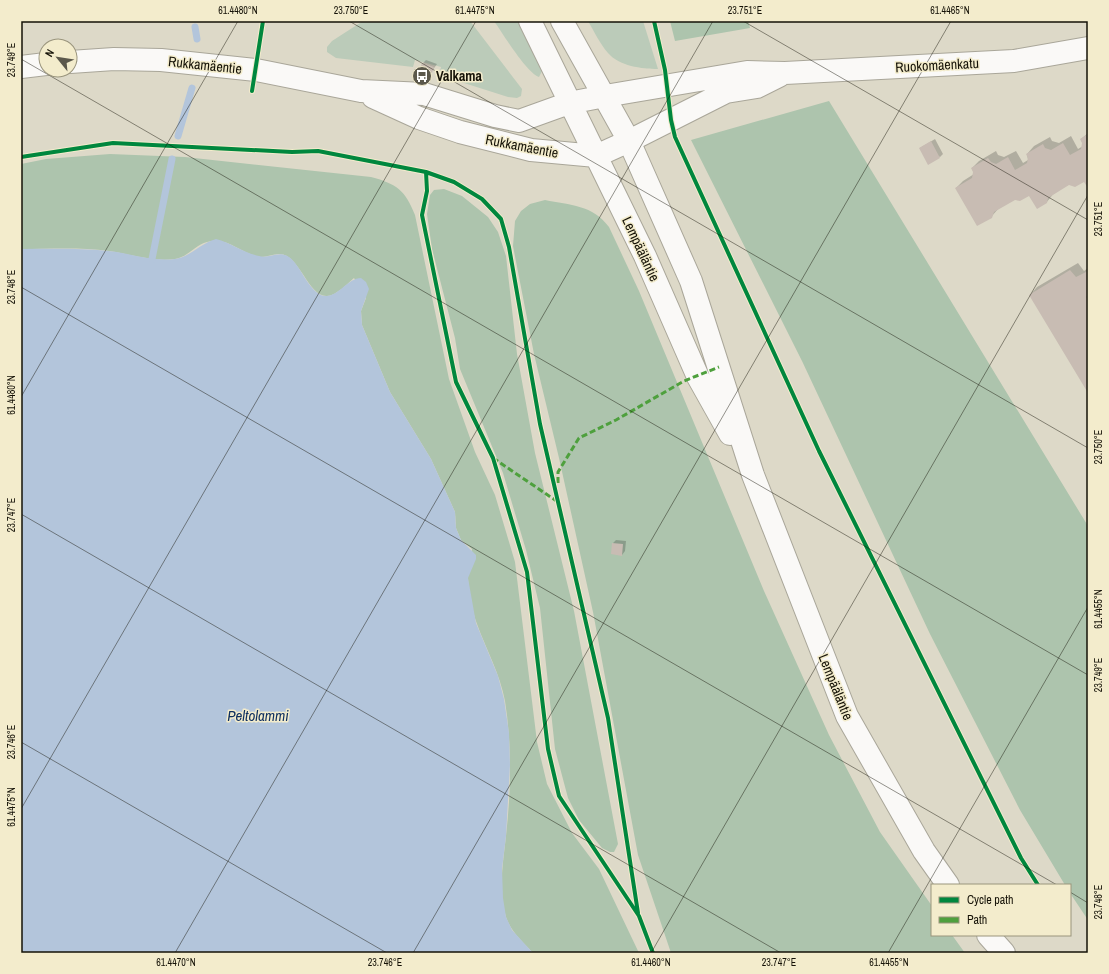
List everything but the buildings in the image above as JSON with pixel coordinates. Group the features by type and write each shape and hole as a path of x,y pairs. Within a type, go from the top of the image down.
{"main road":[{"name":"Lempääläntie","path":"530,21 645,256 698,377 753,475"},
{"name":"Lempääläntie","path":"562,21 629,141 691,281 753,475 847,716 924,851 947,884"},
{"name":"Ruokomäenkatu","path":"605,96 747,72 785,73 1014,61 1088,48"},
{"name":"Rukkamäentie","path":"78,61 114,59 161,60 256,70 361,91 424,94 495,116 518,121 569,103 605,96"},
{"path":"21,67 38,65"},
{"name":"Ruokomäenkatu","path":"596,156 726,92 757,87 785,73"},
{"name":"Rukkamäentie","path":"361,91 419,118 489,140 531,150 596,156"},
{"path":"989,936 1004,953"}],"green space":[{"path":"363,21 470,21 522,89 521,96 517,98 508,97 439,75 441,67 415,60 413,67 336,58 327,52 327,47 332,41"},
{"path":"494,21 518,21 542,71 539,77 521,61"},
{"path":"588,21 643,21 658,69 631,66 618,61 602,46"},
{"path":"670,21 748,21 750,28 675,41"},
{"path":"829,101 1088,526 1088,920 1071,894 1071,884 1064,884 1020,810 930,634 802,361 691,140"},
{"path":"110,154 185,157 371,177 387,182 399,189 408,200 415,215 449,379 475,452 495,495 515,562 537,742 547,784 572,833 599,869 639,953 533,953 508,922 502,897 502,887 510,786 509,734 503,691 472,608 468,576 472,549 461,540 456,528 455,512 431,459 390,392 362,325 361,311 366,298 354,278 342,289 327,296 314,290 298,267 286,256 277,254 266,257 254,256 228,244 215,241 207,242 180,258 167,260 150,259 117,252 98,250 21,249 21,164 46,159"},
{"path":"444,189 462,196 488,217 498,232 506,256 517,354 535,453 574,611 618,844 614,852 610,852 602,848 579,820 568,798 555,749 540,608 526,550 503,473 460,369 455,338 432,249 427,214 430,195 434,190"},
{"path":"545,200 580,207 596,214 609,227 639,291 764,591 829,735 880,832 931,905 931,936 953,936 965,953 671,953 638,855 593,612 534,354 513,246 515,221 521,211 530,204"}],"water":[{"name":"Peltolammi","path":"216,239 248,253 263,257 282,254 289,257 298,266 310,286 320,295 331,295 356,279 361,278 366,282 369,289 361,311 362,325 390,392 431,459 455,512 456,528 461,540 476,555 476,559 468,578 476,623 498,676 504,699 509,733 510,765 506,836 502,869 503,898 506,917 512,930 533,953 21,953 21,249 97,250 166,260 186,256"}],"waterway":[{"path":"195,27 197,39"},
{"path":"178,136 192,88"},
{"path":"152,259 172,159"}],"marked path":[{"path":"558,483 558,472 579,438 616,420 684,381 719,367"},
{"path":"493,458 558,502"}],"cycle path":[{"path":"252,91 263,21"},
{"path":"654,21 665,70 671,120 675,137 819,451 1021,858 1037,884"},
{"path":"21,157 113,143 292,152 318,151 426,172 427,191 422,215 456,382 493,458 527,572 548,749 559,796 639,916 653,953"},
{"path":"426,172 454,182 482,199 501,219 509,247 540,424 608,718 638,913"}],"place":[{"name":"Valkama","path":"422,76"}]}
